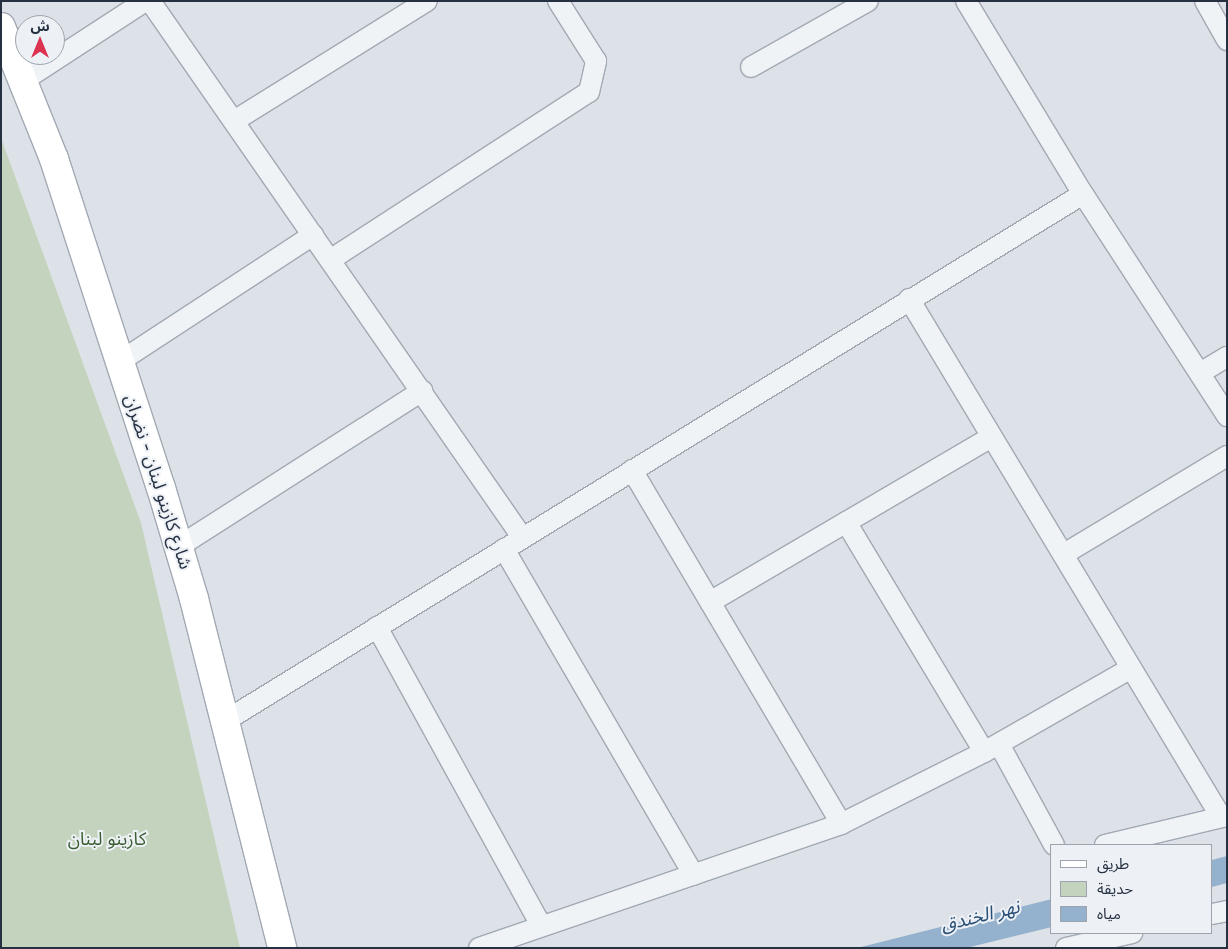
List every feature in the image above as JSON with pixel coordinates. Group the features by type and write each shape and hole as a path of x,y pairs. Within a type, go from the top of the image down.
{"street":[{"path":"24,80 145,1"},
{"path":"150,1 422,391 522,538"},
{"path":"234,121 427,1"},
{"path":"330,260 589,92 596,77 596,61 558,1"},
{"path":"751,67 868,1"},
{"path":"966,1 1083,194 1227,416"},
{"path":"1205,1 1227,40"},
{"name":"شارع كازينو لبنان - نضران","path":"1,27 24,80 120,362 178,547 225,721 282,948"},
{"path":"225,721 909,299 1083,194"},
{"path":"120,362 313,236"},
{"path":"909,299 1131,668 1224,816 1109,844"},
{"path":"1200,373 1227,357"},
{"path":"178,547 422,391"},
{"path":"710,602 991,437"},
{"path":"1064,554 1227,456"},
{"path":"632,470 841,824"},
{"path":"846,522 1053,844"},
{"path":"504,549 694,874"},
{"path":"377,627 541,925"},
{"path":"479,948 541,925 841,824 992,748 1131,668"},
{"path":"1213,914 1227,911"},
{"path":"1066,948 1128,934"}],"green space":[{"name":"كازينو لبنان","path":"1,138 141,523 240,948 1,948"}],"water":[{"path":"1227,856 1227,883 1213,887 1213,860"},
{"name":"نهر الخندق","path":"1050,900 1050,927 966,948 857,948"}]}
